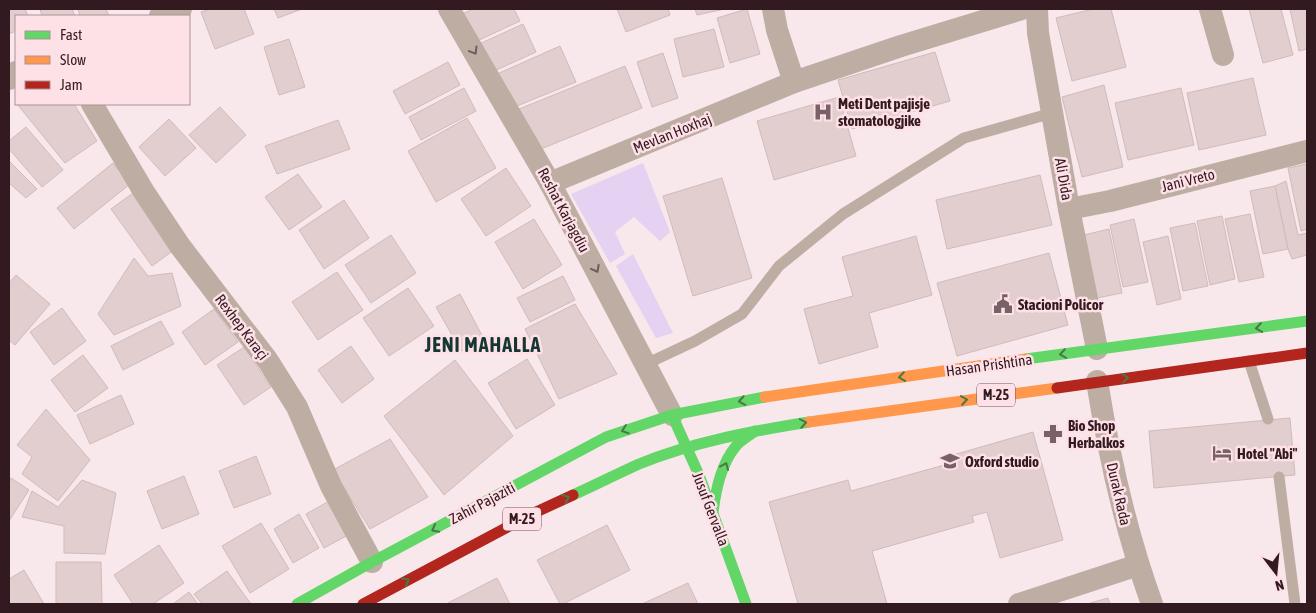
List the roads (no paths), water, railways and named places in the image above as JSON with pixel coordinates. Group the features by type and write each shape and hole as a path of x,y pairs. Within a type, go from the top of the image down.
{"street":[{"path":"163,15 181,9"},
{"name":"Reshat Karjagdiu","path":"449,9 550,183 672,415"},
{"path":"773,9 777,30 794,82"},
{"name":"Mevlan Hoxhaj","path":"550,183 794,82 910,43 1022,9"},
{"name":"Ali Dida","path":"1037,9 1038,33 1069,210 1097,349"},
{"path":"1210,9 1223,55"},
{"name":"Rexhep Karaçi","path":"93,105 154,208 180,246 268,361 297,407 331,486 372,562"},
{"name":"Jani Vreto","path":"1069,210 1307,151"},
{"name":"Hasan Prishtina","path":"672,415 746,400 1097,349 1307,321"},
{"name":"Hasan Prishtina","path":"687,448 755,431 809,422 1307,353"},
{"name":"Durak Rada","path":"1096,381 1107,442 1128,533 1152,604"},
{"name":"Zahir Pajaziti","path":"297,604 606,437 672,415"},
{"name":"Jusuf Gervalla","path":"672,415 713,512 746,604"},
{"path":"713,512 716,493 729,456 737,444 755,431"},
{"name":"M-25","path":"363,604 389,598 534,513 640,464 687,448"},
{"path":"1019,604 1138,565"}],"lane":[{"path":"646,364 695,341 742,314 779,266 843,214 964,138 1052,113"},
{"path":"1250,361 1268,419"},
{"path":"1279,477 1295,604"}],"place":[{"name":"Meti Dent pajisje stomatologjike","path":"823,112"},
{"name":"Stacioni Policor","path":"1003,304"},
{"name":"Bio Shop Herbalkos","path":"1053,434"},
{"name":"Hotel \"Abi\"","path":"1222,453"},
{"name":"Oxford studio","path":"950,461"}],"district":[{"name":"JENI MAHALLA","path":"483,344"}]}
